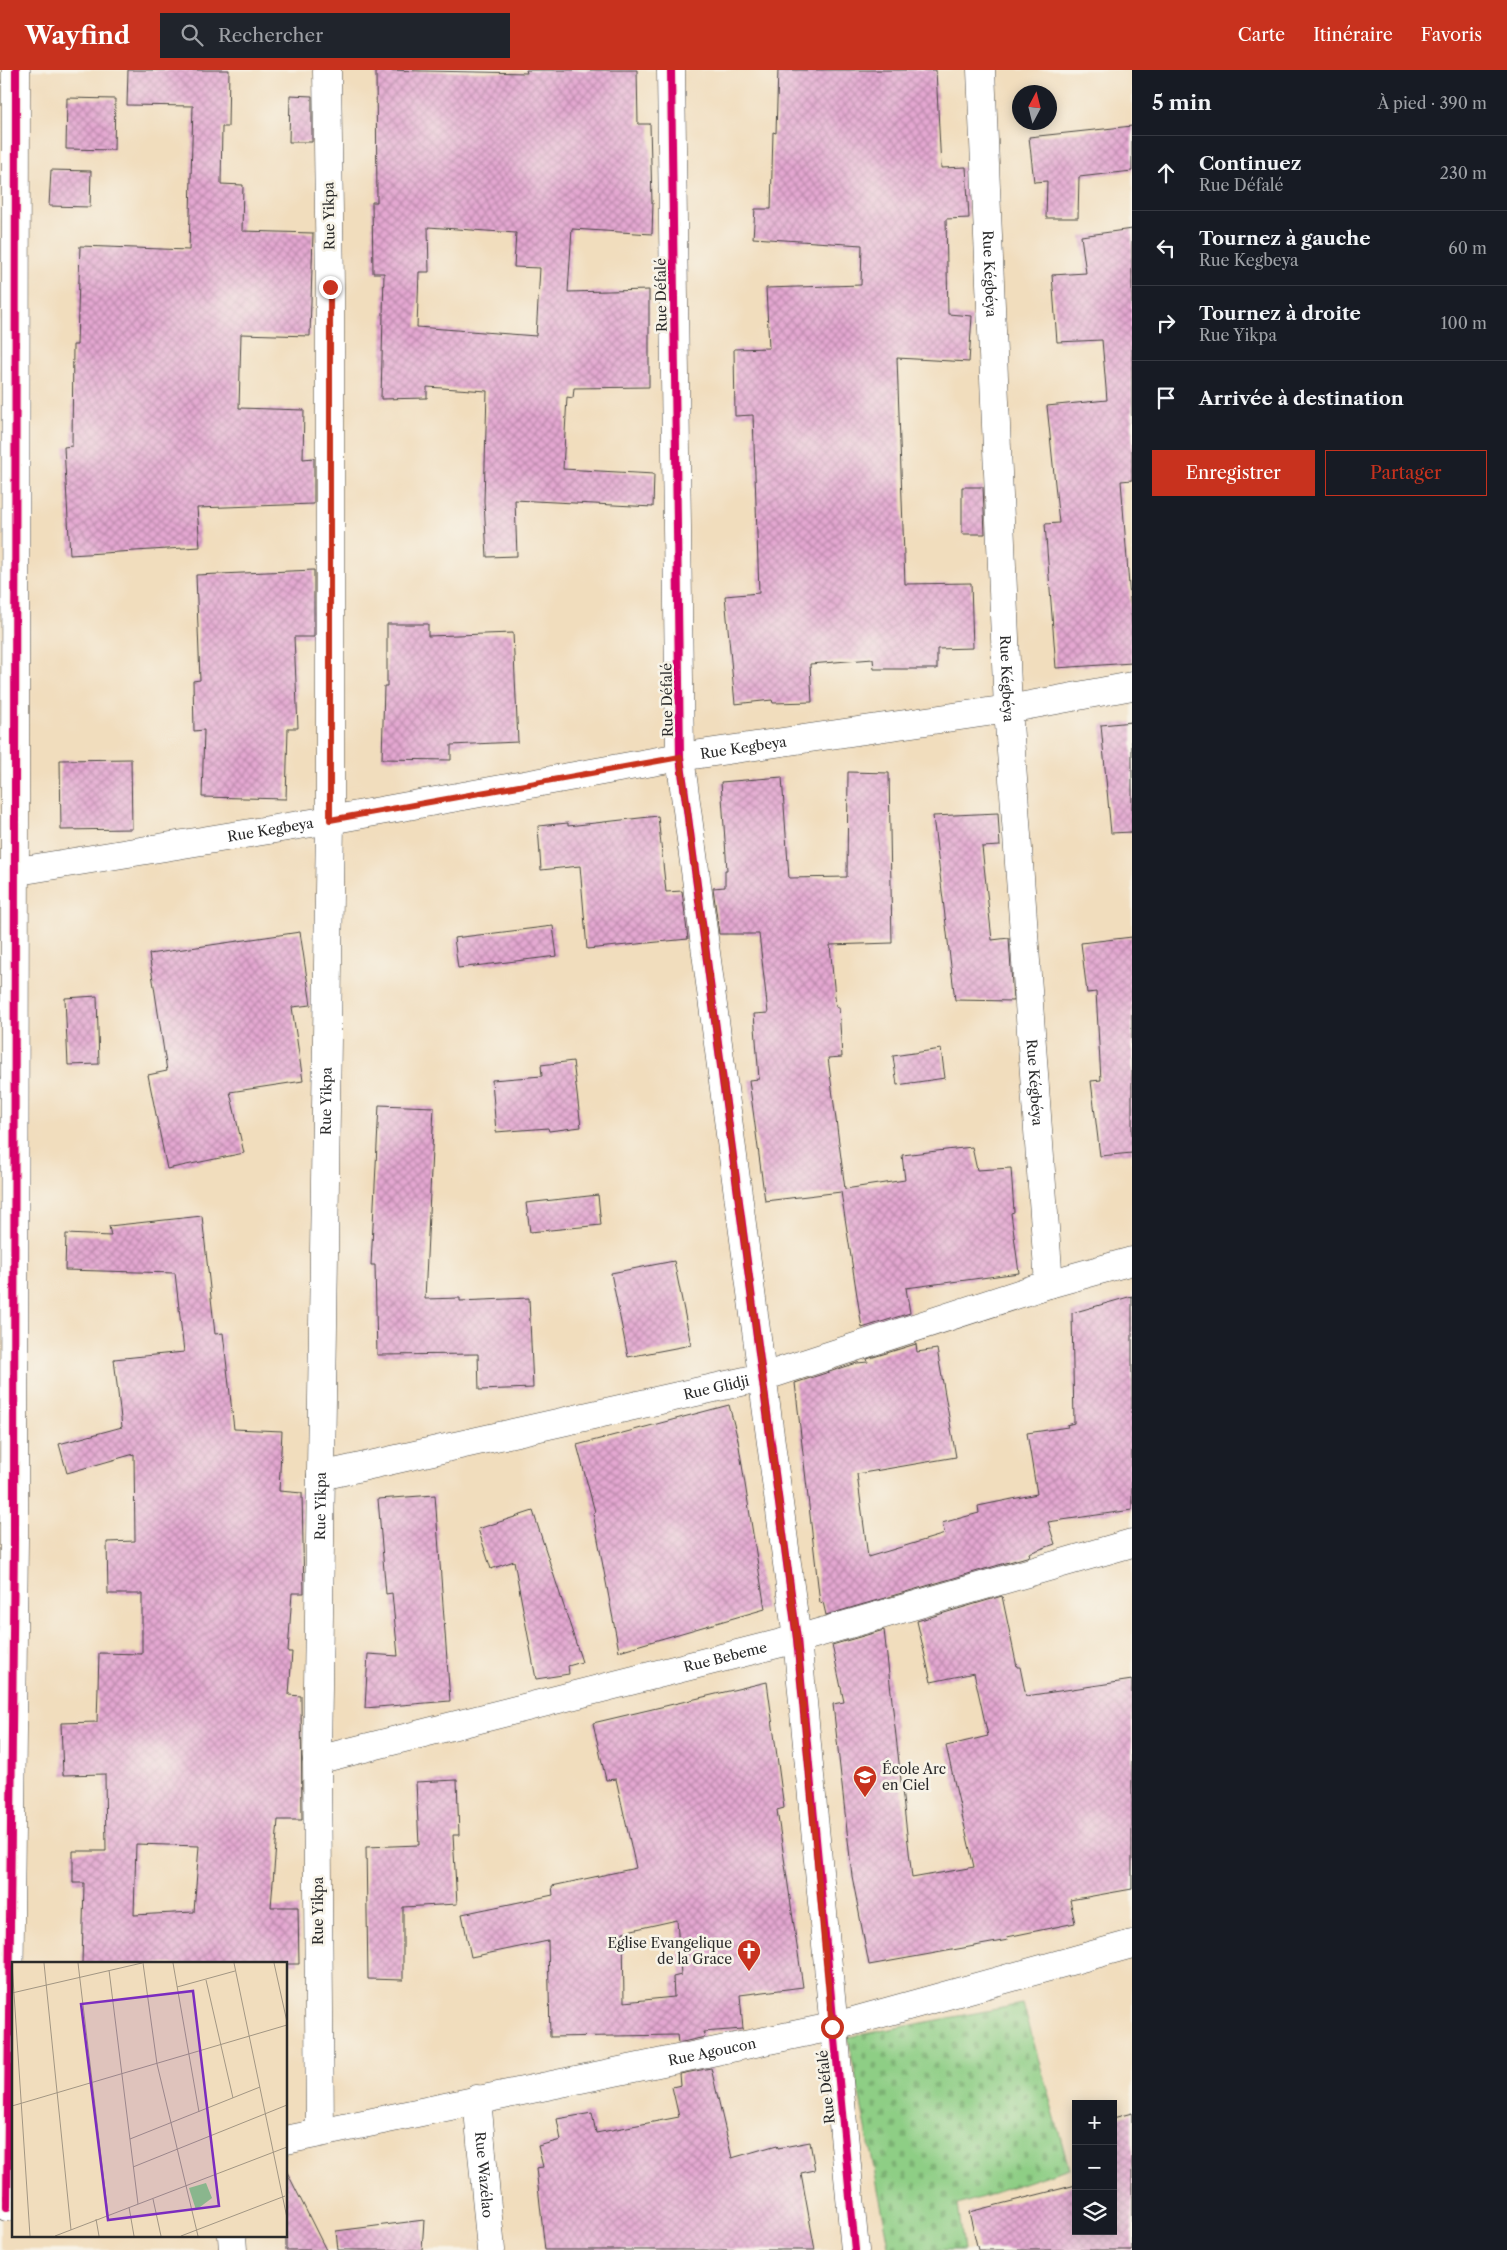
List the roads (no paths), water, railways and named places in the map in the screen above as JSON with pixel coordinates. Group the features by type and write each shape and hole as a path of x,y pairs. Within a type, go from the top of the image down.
{"street":[{"path":"7,2207 14,1539 7,872 16,70"},
{"name":"Rue Yikpa","path":"320,2132 317,1760 330,820 330,287 327,70"},
{"name":"Rue Défalé","path":"671,70 680,757 797,1639 832,2027 855,2250"},
{"name":"Rue Kégbéya","path":"981,70 1008,709 1049,1284"},
{"name":"Rue Kegbeya","path":"7,872 330,820 680,757 1008,709 1132,686"},
{"name":"Rue Glidji","path":"321,1476 763,1378 1049,1284 1132,1261"},
{"name":"Rue Bebeme","path":"317,1760 797,1639 1132,1542"},
{"name":"Rue Agoucon","path":"288,2140 832,2027 1132,1944"},
{"name":"Rue Wazélao","path":"477,2099 491,2250"}],"place":[{"name":"École Arc en Ciel","path":"865,1798"},
{"name":"Eglise Evangelique de la Grace","path":"749,1972"}]}
